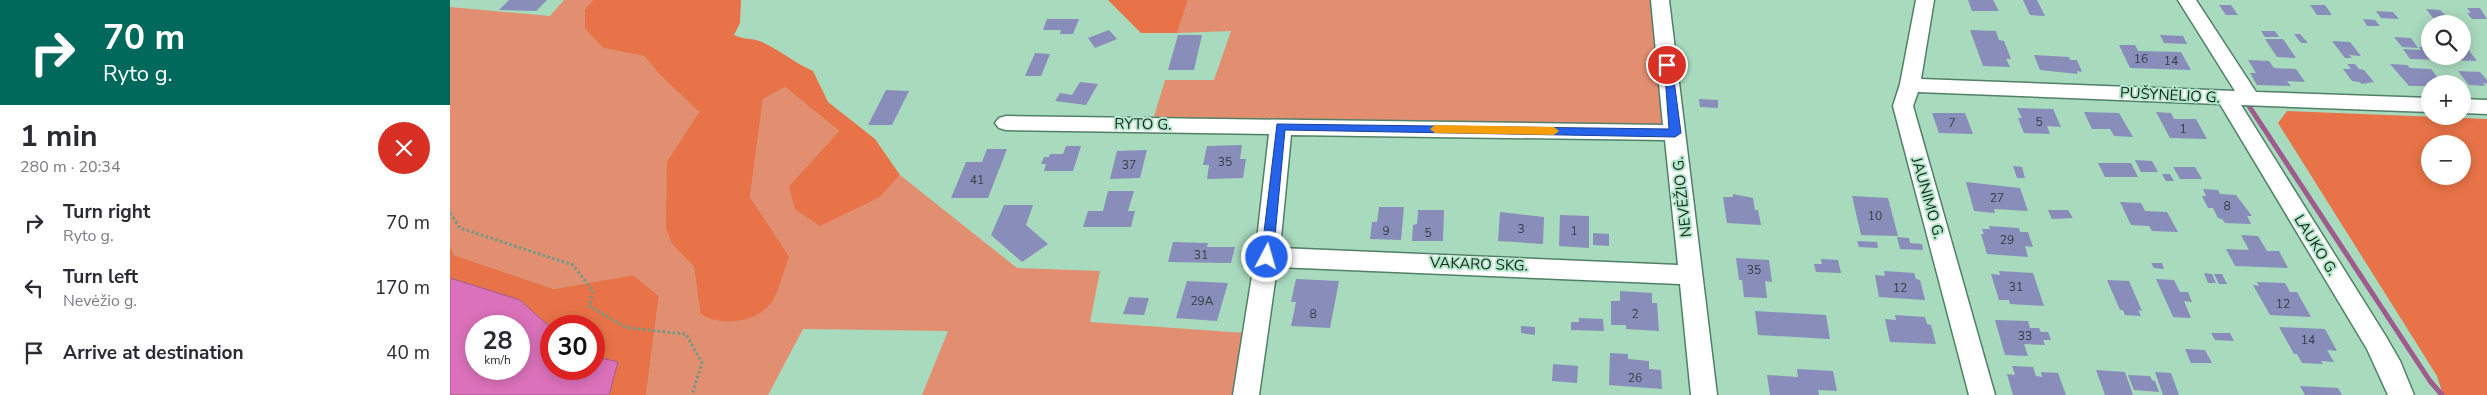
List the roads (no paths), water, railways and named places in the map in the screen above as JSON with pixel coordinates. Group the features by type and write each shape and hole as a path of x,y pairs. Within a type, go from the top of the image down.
{"street":[{"name":"NEVĖŽIO G.","path":"1660,0 1704,395"},
{"name":"JAUNIMO G.","path":"1925,0 1910,84 1904,99 1905,114 1982,395"},
{"path":"2187,0 2250,98"},
{"name":"PUŠYNĖLIO G.","path":"1910,84 1929,87 2421,104"},
{"name":"LAUKO G.","path":"2226,98 2376,342 2387,361 2401,395"},
{"path":"2471,106 2487,107"},
{"name":"RYTO G.","path":"1006,123 1675,133"},
{"path":"1246,395 1267,257 1280,126"},
{"name":"VAKARO SKG.","path":"1267,257 1543,267 1691,275"}],"waterway":[{"path":"2249,106 2430,381 2442,395"}]}
